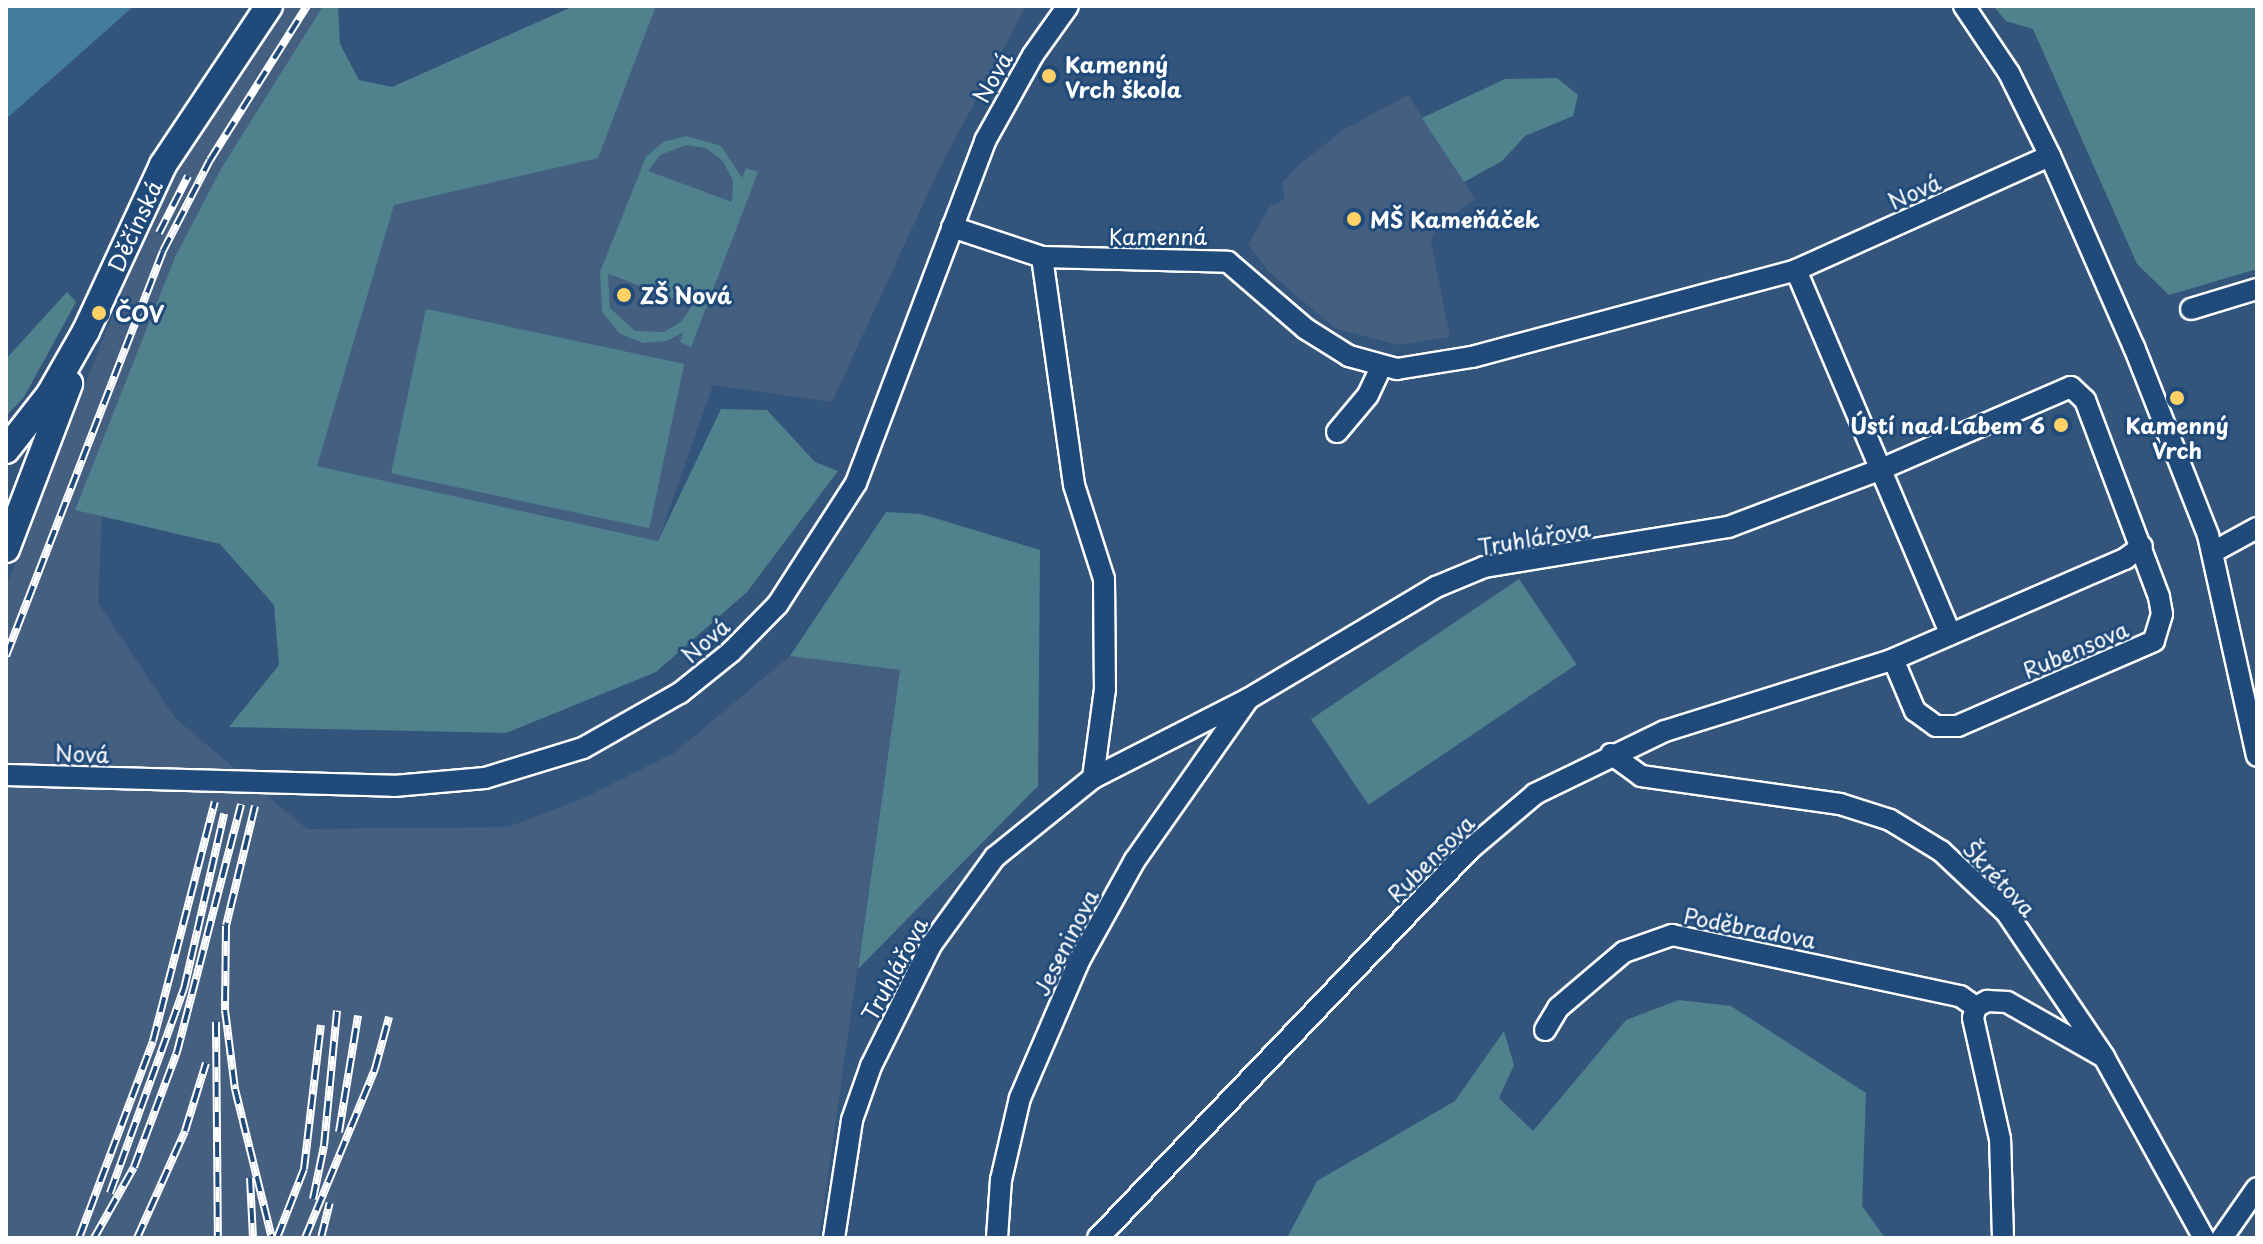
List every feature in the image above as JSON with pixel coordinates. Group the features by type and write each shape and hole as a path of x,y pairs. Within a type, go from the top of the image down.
{"main road":[{"name":"Děčínská","path":"6,450 50,394 86,331 163,165 269,6"},
{"path":"6,549 86,331"},
{"path":"6,498 32,483"}],"street":[{"name":"Nová","path":"6,775 394,786 485,778 583,748 680,693 731,652 778,604 856,483 952,227 999,112 1068,6"},
{"path":"1964,6 2009,73 2050,156 2134,347 2213,552 2257,756"},
{"name":"Nová","path":"1796,270 2050,156"},
{"name":"Kamenná","path":"952,227 1042,257 1228,262 1306,329 1349,356 1381,367 1472,357 1796,270"},
{"path":"1042,257 1083,518 1104,579 1108,635 1093,778"},
{"path":"1796,270 1950,632"},
{"path":"2191,309 2257,289"},
{"path":"1337,432 1368,395 1381,367"},
{"name":"Truhlářova","path":"834,1238 852,1120 871,1066 931,945 995,857 1093,778 1248,699 1436,587 1484,567 1728,527 1879,470 2071,387 2085,400 2142,546"},
{"path":"2213,552 2257,528"},
{"name":"Rubensova","path":"1098,1238 1469,850 1535,794 1611,754 1665,731 1893,659 2125,559 2142,546 2162,614 2154,641 1958,726 1936,726 1915,711 1893,659"},
{"name":"Jeseninova","path":"997,1238 1001,1180 1020,1098 1079,961 1135,860 1248,699"},
{"name":"Škrétova","path":"1611,754 1641,776 1840,804 1890,820 1941,851 2006,912 2104,1057 2204,1238"},
{"name":"Poděbradova","path":"1545,1030 1558,1008 1624,952 1672,935 1960,996 1976,1007"},
{"path":"2003,1238 2000,1139 1973,1018 1976,1007 1987,1001 2007,1002 2104,1057"},
{"path":"2222,1238 2257,1188"}],"shaded area":[{"path":"6,6 134,6 6,119"},
{"path":"278,6 323,6 222,167 175,257 76,509 102,517 98,603 175,718 307,829 508,827 582,799 674,753 790,656 900,670 819,1238 6,1238 6,588 141,242 189,148"},
{"name":"ZŠ Nová","path":"656,6 1026,6 940,167 832,402 713,385 658,541 317,466 394,204 597,158"},
{"name":"MŠ Kameňáček","path":"1408,95 1475,199 1436,228 1431,242 1450,337 1398,345 1335,328 1271,274 1248,245 1270,206 1285,199 1282,183 1298,166 1343,130"}],"green space":[{"path":"323,6 338,6 340,44 359,80 392,87 574,6 656,6 598,158 394,205 317,466 658,541 721,409 767,410 815,462 838,471 747,592 656,672 506,733 229,727 279,665 274,605 220,544 75,510 175,257 222,167"},
{"path":"1993,6 2257,6 2257,269 2169,295 2137,264 2033,29 2006,21"},
{"path":"1557,78 1578,95 1573,116 1525,136 1502,161 1464,182 1422,118 1505,79"},
{"path":"686,136 721,146 742,178 746,168 758,172 691,347 680,342 683,332 667,341 643,343 619,333 602,312 600,272 646,157 663,142","holes":["686,145 706,148 723,161 733,181 732,202 648,171 660,155","609,274 692,306 681,322 664,332 635,331 610,308"]},
{"path":"67,292 76,302 24,397 6,416 6,359"},
{"path":"426,309 684,364 649,528 391,473"},
{"path":"886,512 921,514 1040,550 1038,786 858,969 900,670 790,656"},
{"path":"1519,579 1577,664 1369,805 1311,719"},
{"path":"1679,1000 1731,1006 1866,1093 1862,1206 1885,1238 1287,1238 1317,1181 1455,1101 1504,1031 1514,1065 1499,1098 1533,1131 1626,1020"}],"railway":[{"path":"6,656 163,251 210,160 307,6"},
{"path":"159,233 188,176"},
{"path":"79,1238 153,1041 215,802"},
{"path":"94,1238 134,1167 177,1052 241,804"},
{"path":"255,806 226,926 225,1010 235,1089 272,1238"},
{"path":"110,1193 184,989 224,814"},
{"path":"313,1199 324,1146 337,1011"},
{"path":"339,1132 358,1016"},
{"path":"305,1238 375,1069 389,1017"},
{"path":"216,1022 218,1238"},
{"path":"277,1238 304,1169 321,1025"},
{"path":"137,1238 185,1131 206,1063"},
{"path":"250,1178 253,1238"},
{"path":"321,1238 330,1203"}],"place":[{"name":"Kamenný Vrch škola","path":"1049,76"},
{"name":"MŠ Kameňáček","path":"1354,219"},
{"name":"ZŠ Nová","path":"624,295"},
{"name":"ČOV","path":"99,313"},
{"name":"Kamenný Vrch","path":"2177,398"},
{"name":"Ústí nad Labem 6","path":"2061,425"}]}
